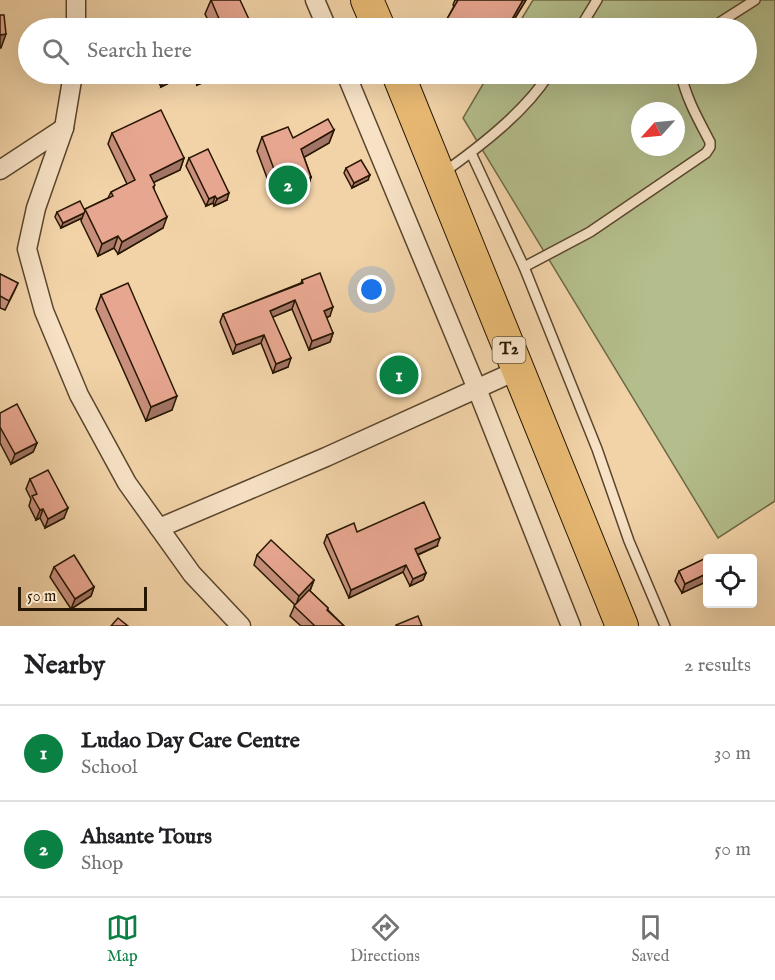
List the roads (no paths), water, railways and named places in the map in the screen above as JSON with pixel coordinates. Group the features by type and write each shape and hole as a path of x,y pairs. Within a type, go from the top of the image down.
{"highway":[{"path":"367,0 375,18"},
{"name":"T2","path":"402,84 622,626"}],"street":[{"path":"76,0 76,18"},
{"path":"315,0 323,18"},
{"path":"71,84 64,128 36,208 27,249 44,311 79,394 127,483 192,574 241,626"},
{"path":"350,84 477,389 571,626"},
{"path":"0,170 64,128"},
{"path":"159,528 326,457 518,370"}],"lane":[{"path":"586,18 597,0"},
{"path":"727,18 755,0"},
{"path":"439,176 471,153 528,101 541,84"},
{"path":"524,267 590,232 706,153 710,142 693,112 683,84"},
{"path":"471,153 524,267 597,449 629,541 665,626"}],"place":[{"name":"Ahsante Tours","path":"288,185"},
{"name":"Ludao Day Care Centre","path":"399,375"}]}
